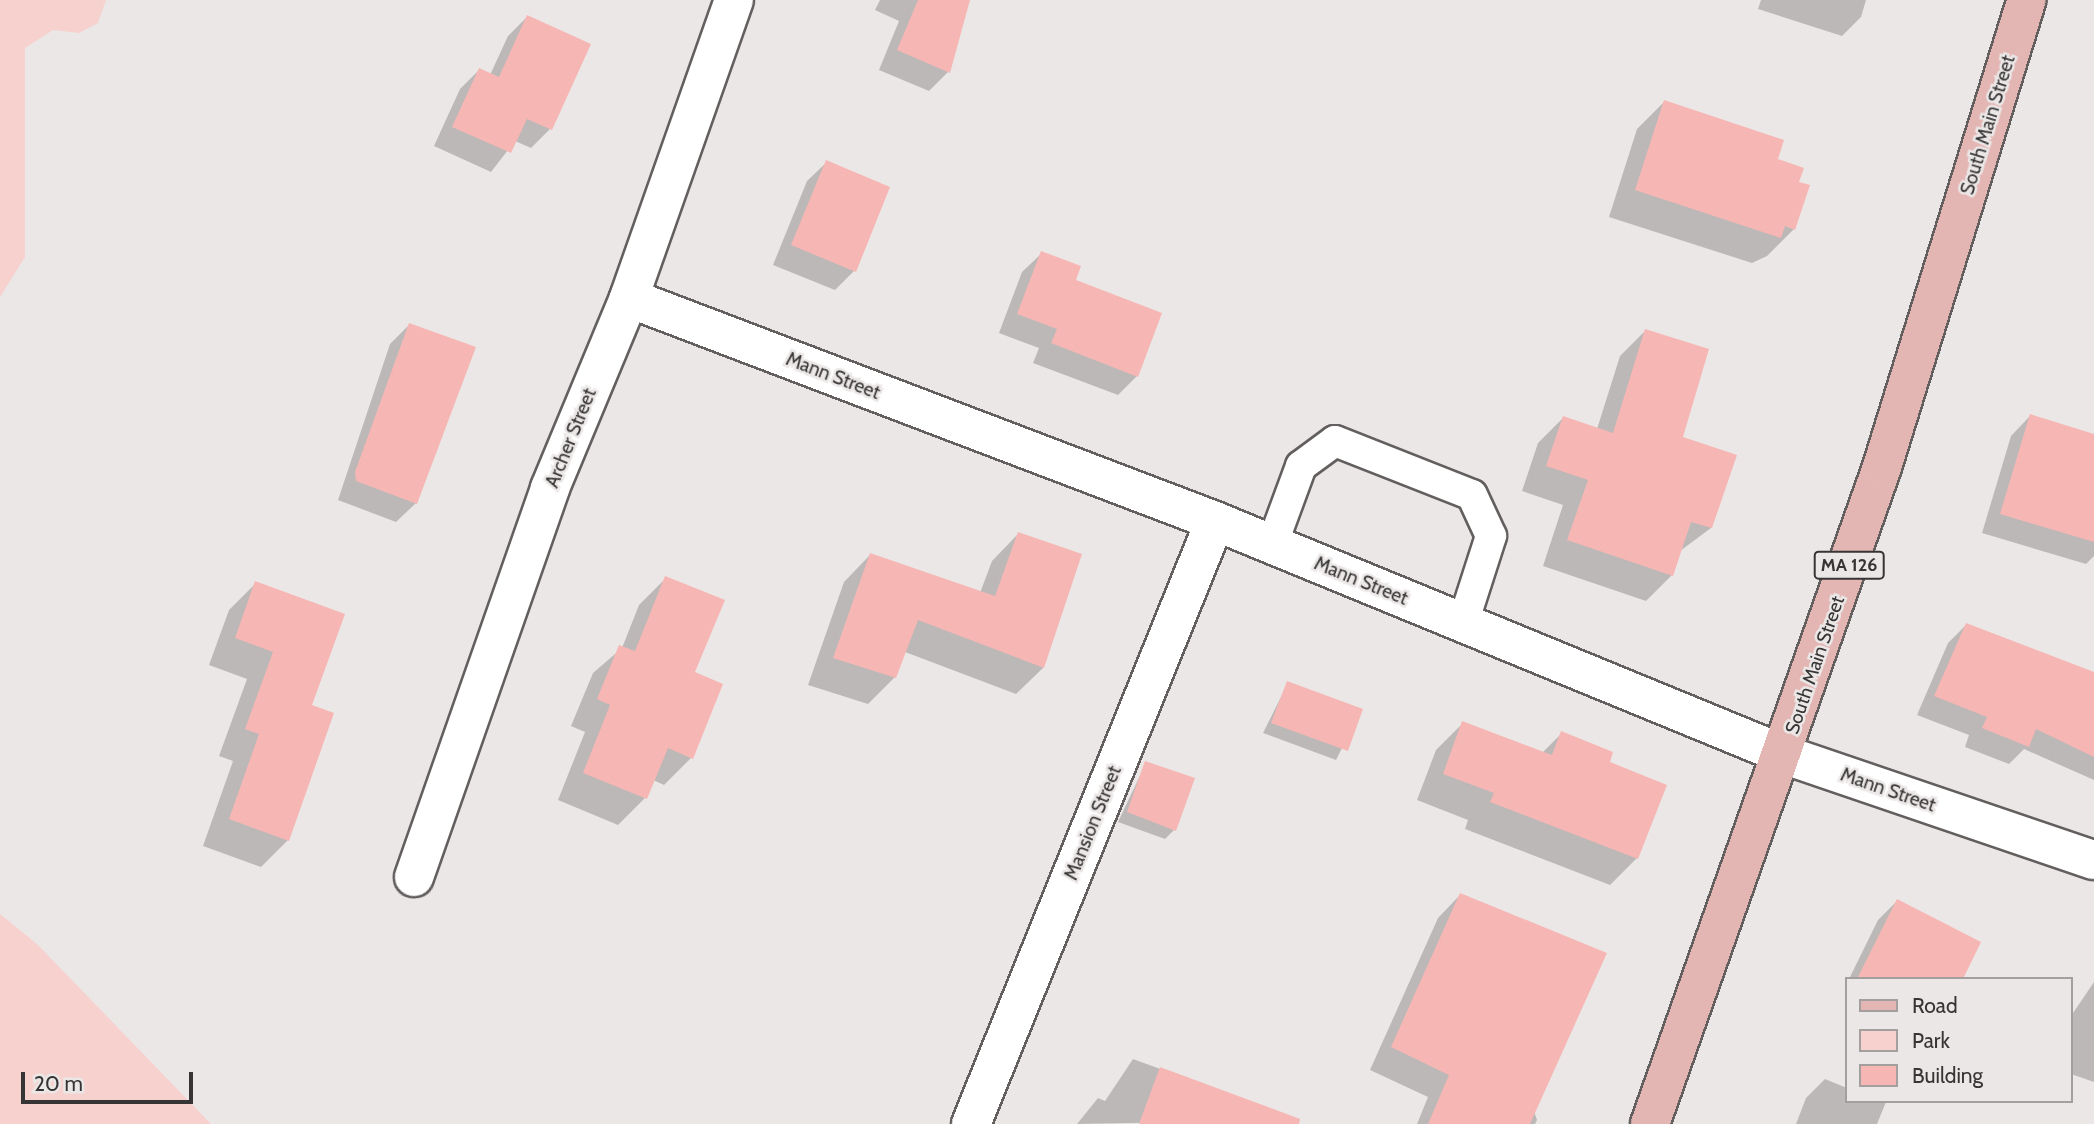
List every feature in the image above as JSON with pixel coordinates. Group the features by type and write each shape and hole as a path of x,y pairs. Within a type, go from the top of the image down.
{"main road":[{"name":"South Main Street","path":"1650,1124 1784,755 1882,467 2027,0"}],"street":[{"name":"Archer Street","path":"414,877 550,488 629,298 734,0"},
{"name":"Mann Street","path":"629,298 1215,521 1784,755 2094,860"},
{"name":"Mansion Street","path":"971,1124 1215,521"}],"lane":[{"path":"1272,545 1301,466 1335,441 1472,495 1491,536 1463,623"}],"green space":[{"path":"0,0 106,0 98,23 79,33 53,30 25,48 25,257 0,297"},
{"path":"0,914 37,944 211,1124 0,1124"}],"building":[{"path":"918,0 970,0 950,73 897,50"},
{"path":"527,15 591,44 552,130 527,119 511,153 452,127 479,68 499,77"},
{"path":"1664,100 1784,140 1778,159 1804,168 1799,182 1810,185 1795,230 1785,226 1781,238 1635,190"},
{"path":"826,160 890,187 856,272 791,245"},
{"path":"1041,251 1081,266 1076,280 1162,313 1138,377 1051,343 1057,329 1017,314"},
{"path":"409,323 476,347 417,504 356,481 355,472"},
{"path":"1645,329 1709,349 1683,437 1737,455 1712,528 1691,522 1673,576 1567,540 1588,480 1546,466 1563,416 1613,433"},
{"path":"2030,414 2094,434 2094,542 2000,514"},
{"path":"1018,532 1082,554 1044,668 918,620 896,678 833,658 870,553 995,596"},
{"path":"665,576 725,600 695,672 723,684 693,759 668,748 647,799 583,773 610,705 597,699 619,645 635,651"},
{"path":"255,581 345,614 312,705 334,713 289,841 229,819 259,734 245,729 273,652 235,638"},
{"path":"1966,623 2094,672 2094,757 2036,729 2029,747 1982,728 1987,717 1934,696"},
{"path":"1287,681 1363,709 1348,751 1271,723"},
{"path":"1462,721 1552,755 1561,731 1613,752 1610,762 1667,785 1638,859 1490,802 1494,793 1443,774"},
{"path":"1145,761 1195,778 1176,831 1127,812"},
{"path":"1460,893 1607,953 1530,1124 1428,1124 1449,1075 1391,1047"},
{"path":"1897,899 1981,942 1964,977 1858,977"},
{"path":"1160,1067 1300,1119 1299,1124 1139,1124"}]}
